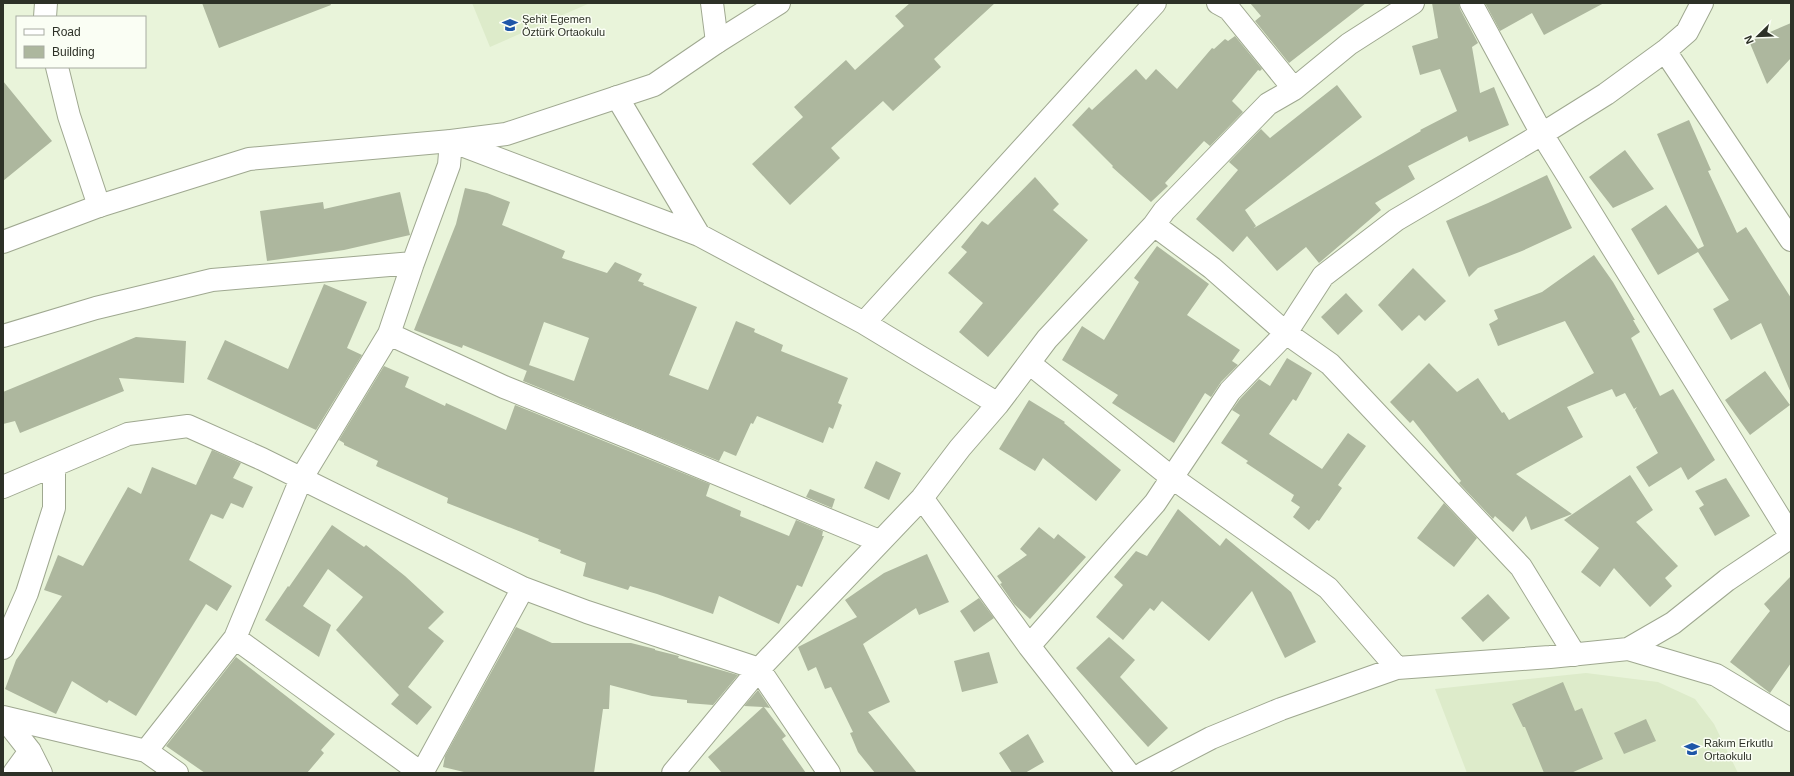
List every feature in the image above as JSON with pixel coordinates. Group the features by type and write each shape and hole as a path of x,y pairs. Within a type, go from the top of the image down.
{"street":[{"path":"45,16 46,3"},
{"path":"712,3 717,42"},
{"path":"3,242 99,206 248,159 451,141 506,134 654,85 717,42 779,3"},
{"path":"864,323 1155,3"},
{"path":"1218,3 1230,9 1294,89"},
{"path":"673,773 759,669 879,541 922,498 960,448 998,404 1047,339 1154,225 1164,212 1268,104 1294,89 1349,44 1412,3"},
{"path":"1471,3 1542,134 1791,537 1727,580 1673,623 1628,649"},
{"path":"1029,646 1155,502 1230,391 1286,333 1323,276 1396,220 1542,134 1606,94 1687,32 1702,3"},
{"path":"1664,51 1791,240"},
{"path":"58,68 69,116 99,206"},
{"path":"617,97 699,234"},
{"path":"451,141 699,234 864,323 998,404"},
{"path":"146,751 234,638 301,479 389,334 413,263 449,166 451,141"},
{"path":"1154,225 1212,268 1286,333 1330,364 1521,567 1575,655"},
{"path":"3,336 96,308 212,280 413,263"},
{"path":"389,334 504,387 879,541"},
{"path":"1029,363 1171,477 1328,588 1397,668"},
{"path":"3,487 128,434 188,426 262,459 523,588 587,612 759,669 830,773"},
{"path":"3,648 27,593 54,508 54,466"},
{"path":"922,498 1029,646 1128,773"},
{"path":"234,638 422,773 523,588"},
{"path":"1144,773 1211,738 1281,709 1397,668 1575,655 1628,649 1716,675 1791,720"},
{"path":"4,718 146,751 177,773"},
{"path":"4,718 30,751 41,773"},
{"path":"14,773 30,751"}],"shaded area":[{"name":"Şehit Egemen Öztürk Ortaokulu","path":"472,3 590,3 490,47"},
{"path":"1586,673 1658,682 1695,699 1714,724 1738,773 1467,773 1435,689"}],"building":[{"path":"202,3 330,3 331,5 219,48"},
{"path":"910,3 995,3 934,59 941,67 893,111 883,101 831,148 840,158 790,205 752,164 803,117 794,107 846,60 855,70 904,26 895,16"},
{"path":"1250,3 1366,3 1289,63 1255,21 1261,16"},
{"path":"1432,3 1459,3 1460,9 1478,43 1472,47 1480,93 1494,87 1509,125 1469,142 1467,136 1408,166 1415,179 1375,203 1381,210 1319,263 1306,247 1277,271 1247,236 1233,252 1196,219 1238,170 1229,162 1261,129 1270,138 1337,85 1362,117 1245,210 1256,226 1254,228 1421,131 1420,130 1457,111 1440,69 1420,75 1412,46 1438,38"},
{"path":"1485,3 1604,3 1544,35 1532,13 1500,31"},
{"path":"1791,23 1791,58 1767,84 1749,41"},
{"path":"1235,36 1262,69 1260,71 1258,70 1232,101 1243,112 1210,146 1204,141 1165,183 1168,186 1151,202 1112,167 1113,166 1072,125 1089,107 1092,110 1136,69 1146,80 1156,69 1177,89 1212,48 1214,49 1225,39 1228,41"},
{"path":"3,81 52,141 3,181"},
{"path":"1689,120 1711,170 1708,171 1737,233 1746,227 1791,298 1791,393 1761,323 1731,340 1713,309 1729,300 1698,252 1658,275 1631,229 1666,205 1698,249 1704,246 1657,134"},
{"path":"1625,150 1654,189 1613,208 1589,177"},
{"path":"1547,175 1572,228 1522,251 1478,268 1469,277 1446,221"},
{"path":"1035,177 1059,204 1053,210 1088,240 988,357 959,332 983,303 948,273 967,252 961,247 982,221 988,225"},
{"path":"465,188 487,193 510,202 502,225 565,251 562,258 607,273 615,262 642,274 638,281 644,283 643,285 697,307 669,375 708,390 736,321 755,329 754,332 783,345 781,351 848,378 838,403 842,405 833,429 829,427 823,443 757,416 753,424 751,423 736,456 724,451 719,461 523,381 527,371 463,345 462,348 414,330 456,224","holes":["544,322 589,338 574,381 529,365"]},
{"path":"400,192 410,235 344,250 267,261 260,211 323,202 324,209"},
{"path":"1157,246 1209,284 1187,315 1240,350 1232,361 1238,365 1221,382 1211,397 1205,393 1174,443 1112,403 1118,395 1062,360 1082,326 1104,340 1139,282 1134,278"},
{"path":"1594,255 1613,282 1635,320 1633,320 1640,332 1631,338 1660,396 1673,389 1715,460 1688,480 1681,467 1649,487 1636,467 1658,453 1635,410 1637,407 1634,409 1625,393 1616,397 1612,389 1567,407 1583,437 1516,474 1572,514 1531,530 1526,516 1513,532 1495,516 1493,519 1459,483 1461,481 1413,420 1410,423 1390,402 1429,363 1457,392 1478,378 1502,413 1504,412 1509,420 1594,373 1565,321 1498,346 1489,324 1498,319 1494,310 1542,292"},
{"path":"1413,268 1446,301 1425,321 1419,315 1402,331 1378,305"},
{"path":"324,284 367,302 347,348 362,355 316,430 207,379 225,340 288,369"},
{"path":"1346,293 1363,311 1338,335 1321,317"},
{"path":"136,337 186,341 184,383 119,378 124,391 20,433 15,421 3,424 3,392"},
{"path":"1287,358 1312,373 1296,401 1293,399 1269,434 1322,469 1348,433 1366,446 1338,485 1342,488 1319,521 1317,520 1309,530 1293,517 1300,507 1291,501 1294,495 1246,463 1248,461 1221,443 1240,415 1232,410 1240,399 1259,379 1270,386"},
{"path":"384,366 409,377 405,387 445,406 446,403 506,430 515,405 710,484 706,496 741,511 740,516 789,536 796,520 823,531 822,536 824,536 802,587 797,585 779,624 719,596 713,614 630,586 628,590 583,576 586,563 560,553 561,550 538,541 539,539 447,503 448,498 376,466 378,461 344,445 344,443 339,440"},
{"path":"1765,371 1790,405 1750,435 1725,400"},
{"path":"1029,400 1065,422 1064,423 1121,470 1096,501 1043,458 1035,471 999,449"},
{"path":"212,450 241,463 233,478 253,487 243,508 231,503 223,519 211,514 189,560 232,586 217,611 206,604 136,716 109,700 107,703 72,681 56,714 5,689 16,660 62,596 44,590 58,555 83,566 128,487 141,494 152,467 196,485"},
{"path":"876,461 901,473 889,500 864,488"},
{"path":"1630,475 1653,510 1636,522 1678,566 1665,578 1672,586 1650,607 1614,568 1600,587 1581,572 1599,548 1564,520"},
{"path":"1726,478 1750,516 1715,536 1699,508 1704,505 1695,491"},
{"path":"810,489 835,499 832,508 806,497"},
{"path":"1444,503 1477,538 1454,567 1417,538"},
{"path":"1178,509 1220,546 1226,538 1291,592 1316,642 1285,658 1252,591 1209,641 1162,601 1154,611 1150,608 1123,640 1096,617 1123,585 1114,577 1136,551 1147,556"},
{"path":"332,525 364,547 366,545 405,576 444,612 428,628 444,641 408,687 432,707 417,725 391,704 399,695 336,630 363,597 328,569 303,606 331,625 319,657 265,620"},
{"path":"1039,527 1054,539 1058,534 1086,557 1030,619 1014,604 1000,584 1002,583 997,576 1027,555 1020,549"},
{"path":"927,554 949,602 919,615 916,608 863,644 890,702 868,712 917,773 875,773 858,752 850,733 853,732 831,687 825,689 816,667 808,671 798,647 857,617 845,600 884,573"},
{"path":"1791,576 1791,663 1770,693 1730,662 1770,611 1764,604"},
{"path":"1488,594 1510,618 1483,642 1461,618"},
{"path":"979,598 994,618 974,632 960,611"},
{"path":"516,627 552,643 631,643 679,656 678,658 738,675 713,705 687,703 687,700 652,696 610,685 609,709 603,709 594,773 468,773 443,767 445,756"},
{"path":"1109,637 1135,660 1120,677 1168,728 1148,747 1076,668"},
{"path":"989,652 998,683 962,692 954,661"},
{"path":"236,657 335,734 321,750 324,753 307,773 205,773 166,746"},
{"path":"1563,682 1575,711 1582,708 1603,759 1571,773 1544,773 1525,727 1523,727 1512,704"},
{"path":"758,690 770,708 764,707 786,736 782,739 806,773 722,773 708,757 763,707 744,706"},
{"path":"1646,719 1656,741 1624,754 1614,733"},
{"path":"1028,734 1044,762 1025,773 1012,773 999,753"}],"place":[{"name":"Şehit Egemen Öztürk Ortaokulu","path":"510,25"},
{"name":"Rakım Erkutlu Ortaokulu","path":"1692,749"}]}
